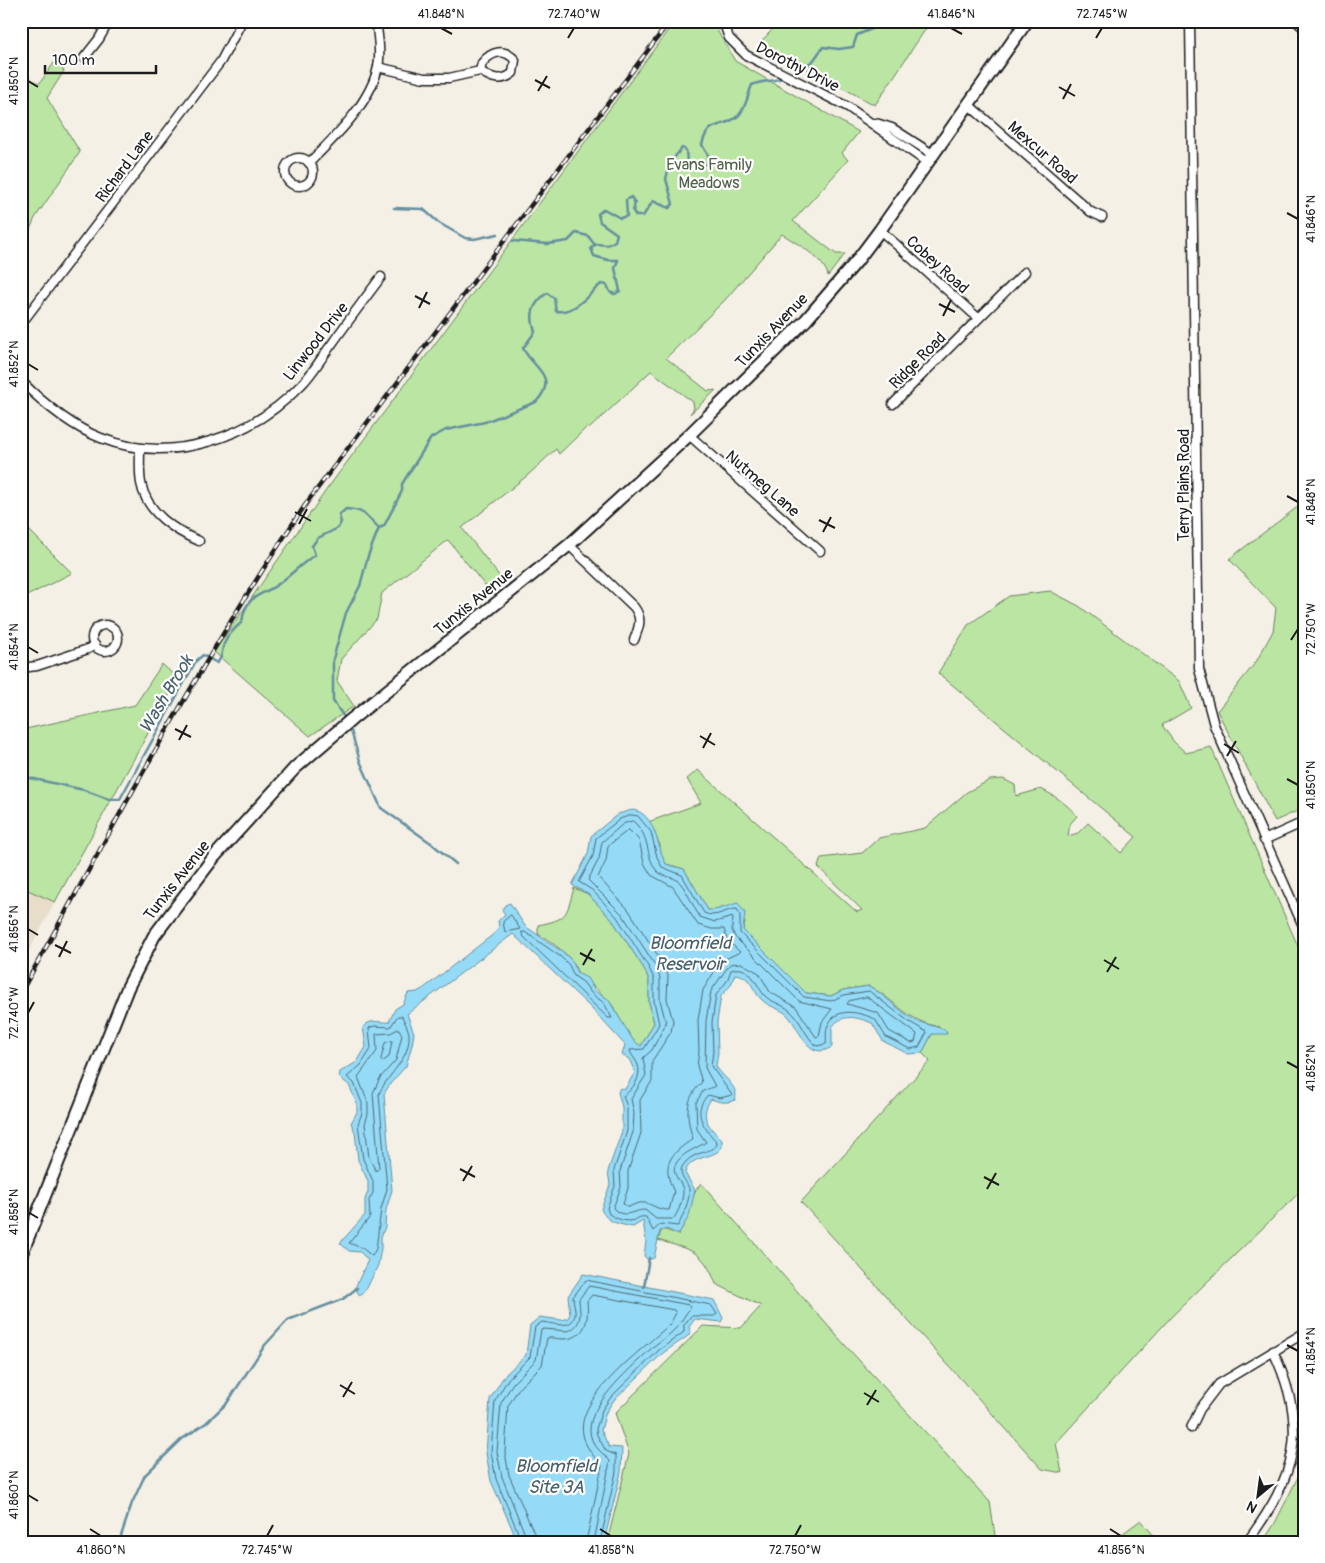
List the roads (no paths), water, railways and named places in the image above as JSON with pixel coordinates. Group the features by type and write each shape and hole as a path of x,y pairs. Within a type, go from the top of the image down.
{"main road":[{"name":"Tunxis Avenue","path":"21,1255 116,1013 154,936 202,872 254,810 295,768 348,722 569,544 688,435 806,320 856,262 880,230 1026,21"}],"street":[{"path":"84,58 99,39 109,21"},
{"name":"Richard Lane","path":"21,324 221,61 242,21"},
{"path":"309,163 344,128 358,110 378,67 376,21"},
{"name":"Dorothy Drive","path":"723,21 729,38 746,56 828,95 874,123 887,135 931,159"},
{"name":"Terry Plains Road","path":"1190,21 1199,670 1214,725 1304,928"},
{"path":"1296,21 1304,28"},
{"path":"378,67 424,78 449,78 480,71 495,79 507,78 513,73 515,60 504,52 496,52 482,63 480,71"},
{"name":"Mexcur Road","path":"969,105 1091,212 1102,217"},
{"name":"Cobey Road","path":"880,230 978,318"},
{"name":"Ridge Road","path":"892,404 1025,272"},
{"name":"Linwood Drive","path":"21,381 60,416 102,439 140,448 187,447 210,442 263,418 303,384 381,277"},
{"name":"Nutmeg Lane","path":"688,435 820,551"},
{"path":"140,448 141,483 145,496 163,520 179,533 199,541"},
{"path":"569,544 634,607 640,616 640,626 634,640"},
{"path":"21,668 37,666 95,645"},
{"path":"1264,840 1304,822"},
{"path":"1191,1428 1200,1409 1219,1384 1304,1333"},
{"path":"1247,1542 1269,1513 1281,1491 1289,1471 1293,1442 1293,1414 1286,1378 1272,1352"}],"water":[{"name":"Bloomfield Reservoir","path":"632,810 640,812 646,817 655,832 666,864 684,869 708,910 719,909 738,903 745,913 743,930 806,993 831,996 843,990 869,986 913,1019 942,1029 947,1034 932,1034 922,1053 908,1054 883,1041 872,1023 861,1019 845,1018 832,1027 832,1047 823,1051 816,1050 804,1040 785,1013 763,1001 745,977 735,974 731,985 721,996 717,1022 718,1053 716,1066 733,1086 736,1095 735,1100 723,1102 711,1099 706,1112 707,1122 722,1140 722,1147 714,1154 697,1160 688,1167 685,1173 695,1190 689,1216 678,1235 667,1229 660,1231 654,1258 648,1260 644,1256 646,1241 643,1221 633,1227 618,1224 610,1220 601,1209 610,1185 608,1171 622,1131 622,1107 618,1092 620,1088 625,1089 635,1072 629,1059 622,1055 625,1045 590,1007 513,934 407,1014 414,1033 406,1066 384,1094 392,1190 386,1210 378,1265 367,1288 360,1296 355,1288 368,1260 360,1252 349,1251 340,1243 365,1215 368,1181 358,1160 355,1132 351,1123 357,1112 357,1104 349,1085 339,1077 340,1072 357,1062 366,1047 363,1027 372,1022 389,1022 395,1009 403,1004 408,993 417,992 424,988 495,933 499,927 498,921 505,914 502,910 505,905 510,903 525,926 564,953 573,962 577,973 587,978 595,991 608,999 633,1040 641,1046 654,1023 649,1002 649,980 645,970 613,921 588,894 572,885 588,854 591,836 618,814"},
{"name":"Bloomfield Site 3A","path":"583,1274 714,1300 723,1318 721,1322 695,1319 689,1327 691,1332 688,1336 663,1353 614,1400 606,1412 601,1430 609,1447 622,1448 621,1472 604,1542 518,1542 491,1481 486,1453 490,1399 504,1376 526,1355 530,1325 540,1317 561,1320 568,1318 570,1314 568,1296"}],"waterway":[{"name":"Wash Brook","path":"790,74 813,61 823,47 839,49 853,47 857,35 874,28 882,21"},
{"name":"Wash Brook","path":"21,776 84,790 108,799 120,799 196,661 203,655 217,663 226,641 242,622 244,612 251,600 274,587 315,555 312,546 318,538 338,528 341,522 339,515 346,509 358,511 366,515 379,528 384,526 402,491 402,484 431,438 446,430 485,422 536,402 543,393 545,379 523,348 535,332 532,315 538,301 547,293 554,298 556,311 563,311 569,310 581,303 601,284 607,285 610,292 615,294 620,291 615,268 618,260 608,260 594,256 591,248 596,244 607,245 615,241 617,234 600,222 598,214 604,209 620,218 627,216 626,200 631,197 635,203 633,211 636,216 643,216 653,201 669,208 673,204 666,179 670,163 682,148 686,150 687,162 690,165 703,166 709,157 702,145 708,131 739,115 745,105 752,85 785,77"},
{"path":"394,208 423,209 439,223 465,238 474,239 498,234"},
{"path":"513,241 548,244 568,241 576,233 588,236 595,245"},
{"path":"346,720 333,701 333,659 346,613 360,586 368,556 379,528"},
{"path":"349,724 360,761 381,808 431,843 456,864"},
{"path":"644,1287 649,1258"},
{"path":"119,1542 132,1503 145,1475 182,1439 206,1423 227,1403 265,1345 288,1320 343,1299 357,1288"}],"railway":[{"path":"21,992 195,682 269,560 308,501 670,21"}],"park label":[{"name":"Evans Family Meadows","path":"709,173"}]}
